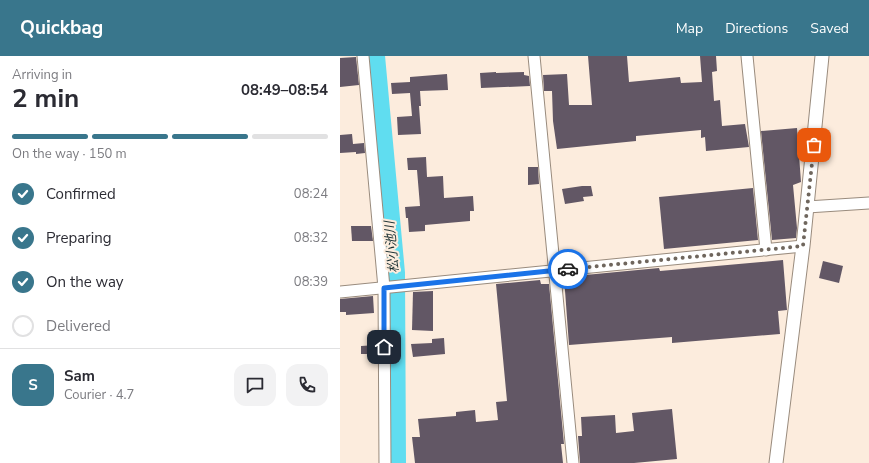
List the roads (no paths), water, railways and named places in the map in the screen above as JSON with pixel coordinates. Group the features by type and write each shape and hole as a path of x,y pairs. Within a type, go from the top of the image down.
{"street":[{"path":"363,56 385,288 384,463"},
{"path":"534,56 573,463"},
{"path":"746,56 766,250"},
{"path":"776,463 803,246 822,56"},
{"path":"807,207 869,203"},
{"path":"340,292 803,246"}],"waterway":[{"name":"松小池川","path":"375,56 395,273 396,463"}]}
